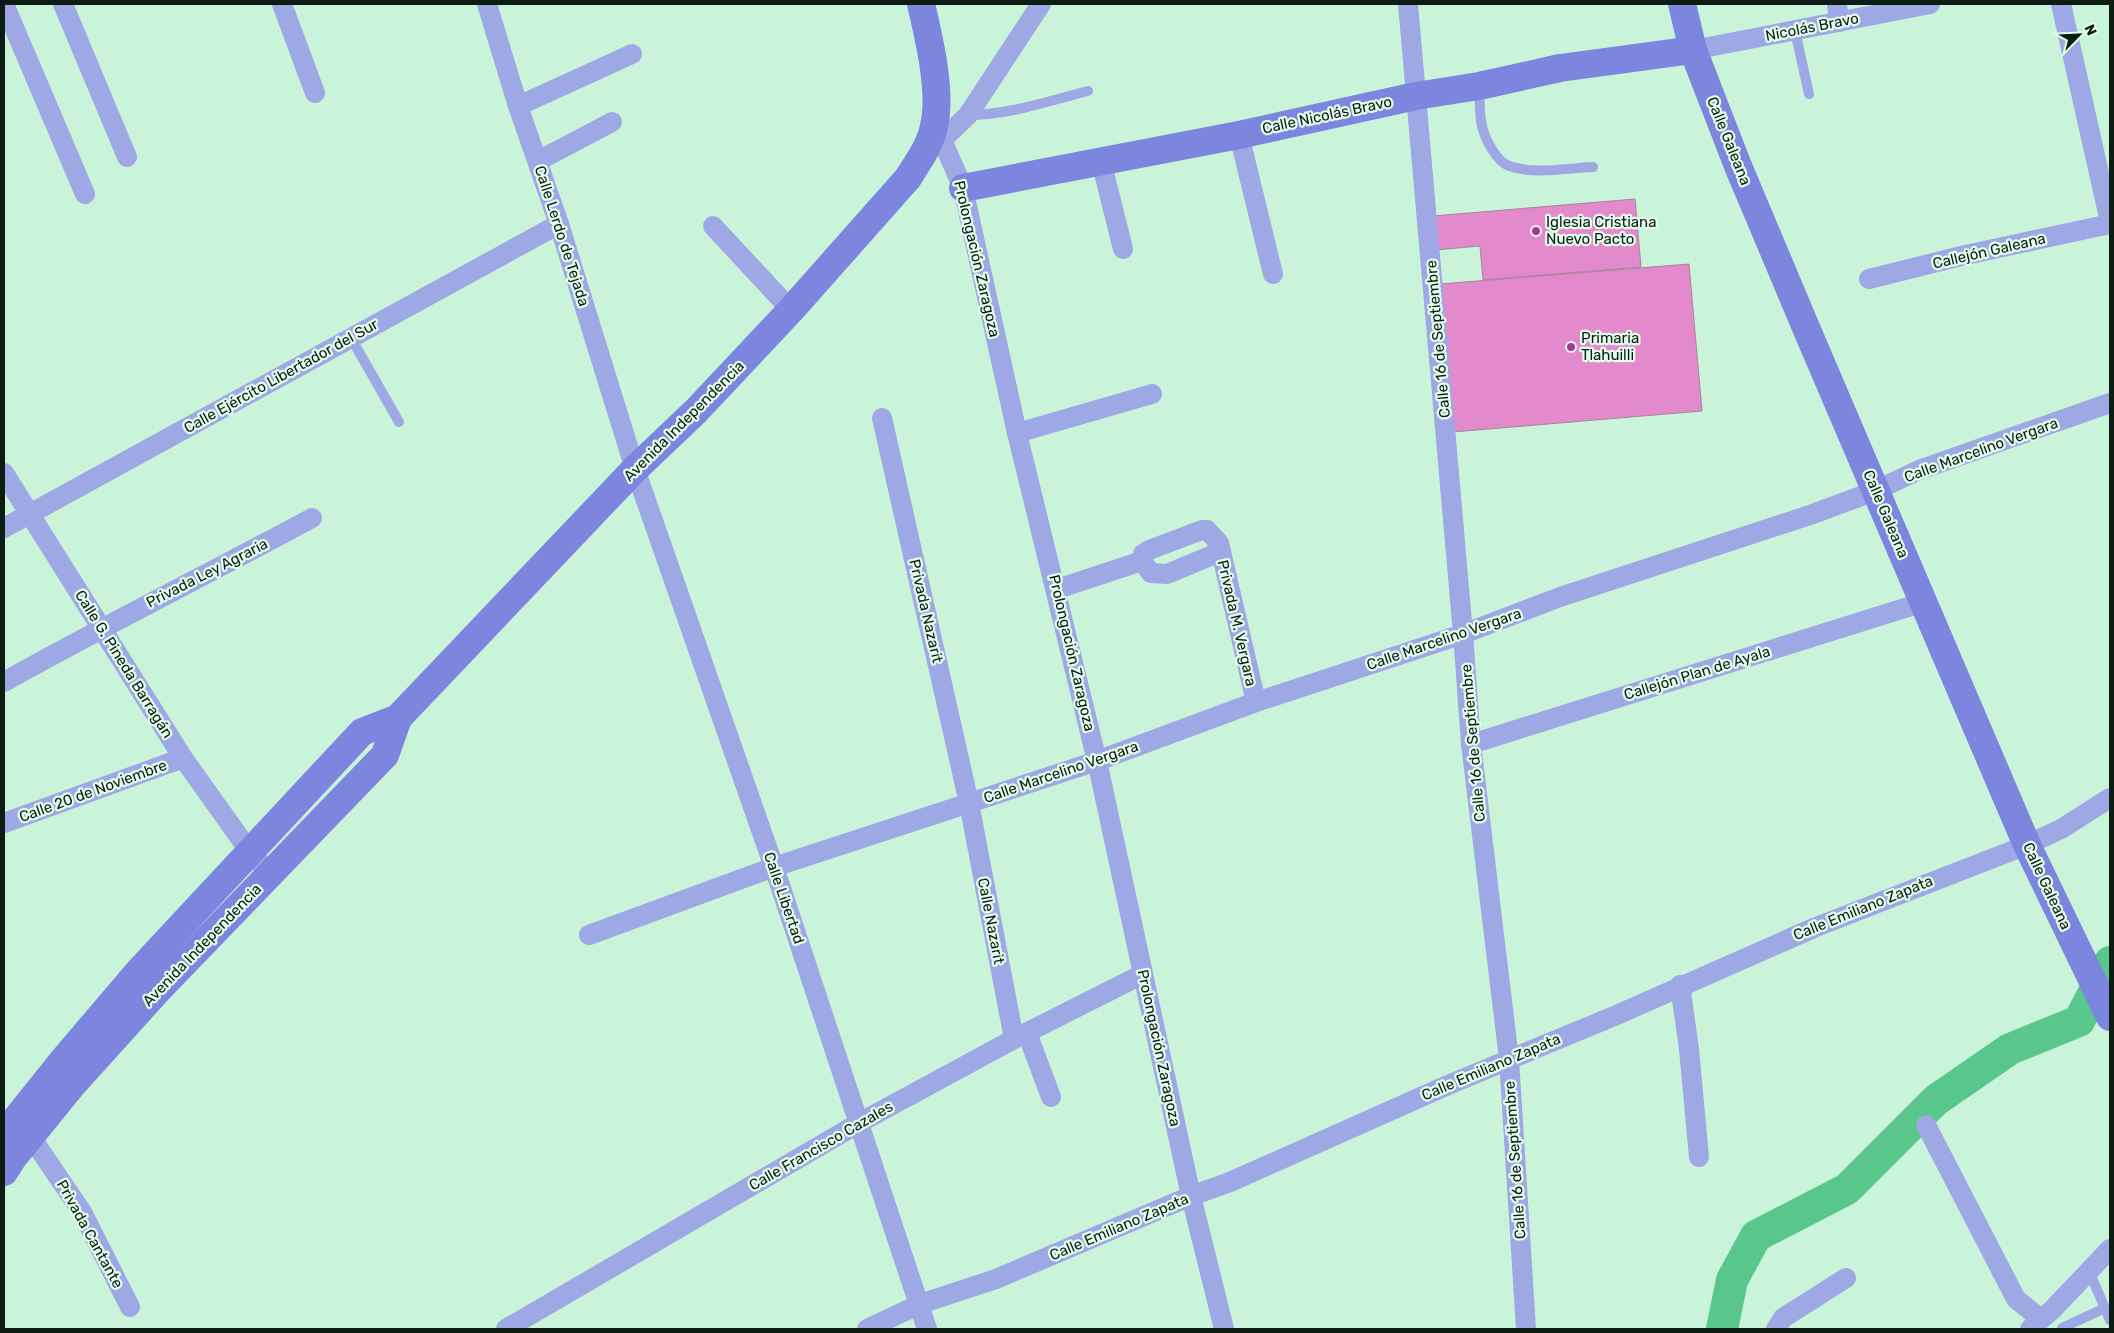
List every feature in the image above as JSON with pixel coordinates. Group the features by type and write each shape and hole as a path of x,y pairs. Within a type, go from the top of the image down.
{"main road":[{"path":"921,4 938,124"},
{"name":"Calle Galeana","path":"1682,4 1693,50 1738,166 2027,845 2110,1017"},
{"name":"Calle Nicolás Bravo","path":"963,188 1239,135 1416,96 1478,86 1560,68 1693,50"},
{"name":"Avenida Independencia","path":"6,1153 64,1059 148,981 270,874 385,755 398,718 635,469 696,411 791,310 908,178 938,124"},
{"name":"Avenida Independencia","path":"6,1153 31,1137 74,1083 148,981 250,852 362,732 398,718"}],"street":[{"path":"4,4 85,194"},
{"path":"63,4 127,157"},
{"path":"282,4 315,93"},
{"name":"Calle Lerdo de Tejada","path":"487,4 518,106 559,224 635,469"},
{"name":"Avenida Independencia","path":"938,124 968,115 1041,4"},
{"name":"Calle 16 de Septiembre","path":"1408,4 1463,634 1470,744 1509,1059 1526,1329"},
{"name":"Nicolás Bravo","path":"1693,50 1795,31 1838,13 1930,4"},
{"path":"2061,4 2110,223"},
{"path":"518,106 632,54"},
{"path":"538,161 612,122"},
{"name":"Prolongación Zaragoza","path":"938,124 963,188 1017,433 1098,761 1142,974 1191,1196 1224,1329"},
{"path":"1239,135 1273,274"},
{"path":"1101,161 1123,250"},
{"name":"Callejón Galeana","path":"1869,280 1961,256 2110,223"},
{"name":"Calle Ejército Libertador del Sur","path":"4,528 559,224"},
{"path":"713,226 791,310"},
{"path":"1017,433 1152,394"},
{"name":"Calle Marcelino Vergara","path":"589,935 774,866 1098,761 1256,702 1463,634 1560,597 1876,491 1919,470 2110,404"},
{"name":"Privada Nazarit","path":"882,418 969,803"},
{"name":"Calle Libertad","path":"635,469 774,866 927,1329"},
{"name":"Calle G. Pineda Barragán","path":"4,473 183,758 250,852 270,874"},
{"name":"Privada Ley Agraria","path":"4,682 102,627 312,518"},
{"path":"1202,530 1212,532 1220,548 1167,574 1156,575 1144,565 1143,554 1149,550 1202,530"},
{"name":"Privada M. Vergara","path":"1220,548 1256,702"},
{"path":"1057,589 1144,565"},
{"name":"Callejón Plan de Ayala","path":"1470,744 1924,602"},
{"name":"Calle 20 de Noviembre","path":"4,823 183,758"},
{"name":"Calle Emiliano Zapata","path":"868,1329 920,1304 996,1280 1191,1196 1230,1182 1816,927 2027,845 2061,829 2110,798"},
{"name":"Calle Nazarit","path":"969,803 1020,1036 1051,1097"},
{"name":"Calle Francisco Cazales","path":"506,1329 859,1124 1020,1036 1142,974"},
{"path":"1680,985 1689,1049 1699,1157"},
{"path":"1926,1125 2016,1298 2041,1319 2090,1271 2110,1248"},
{"name":"Privada Cantante","path":"31,1137 82,1212 130,1307"},
{"path":"1776,1329 1784,1318 1846,1278"}],"lane":[{"path":"1795,31 1809,94"},
{"path":"1478,86 1482,126 1493,150 1508,166 1535,170 1593,167"},
{"path":"968,115 990,115 1017,110 1088,91"},
{"path":"351,338 399,422"},
{"path":"2090,1271 2110,1320"},
{"path":"2041,1319 2062,1329 2105,1308"}],"building":[{"name":"Iglesia Cristiana Nuevo Pacto","path":"1635,199 1641,267 1483,280 1480,246 1435,250 1433,216"},
{"name":"Primaria Tlahuilli","path":"1689,264 1702,411 1453,432 1440,284"}],"waterway":[{"path":"1722,1329 1732,1280 1756,1236 1847,1189 1936,1100 2010,1049 2079,1021 2110,962"}],"place":[{"name":"Iglesia Cristiana Nuevo Pacto","path":"1536,231"},
{"name":"Primaria Tlahuilli","path":"1571,347"}]}
